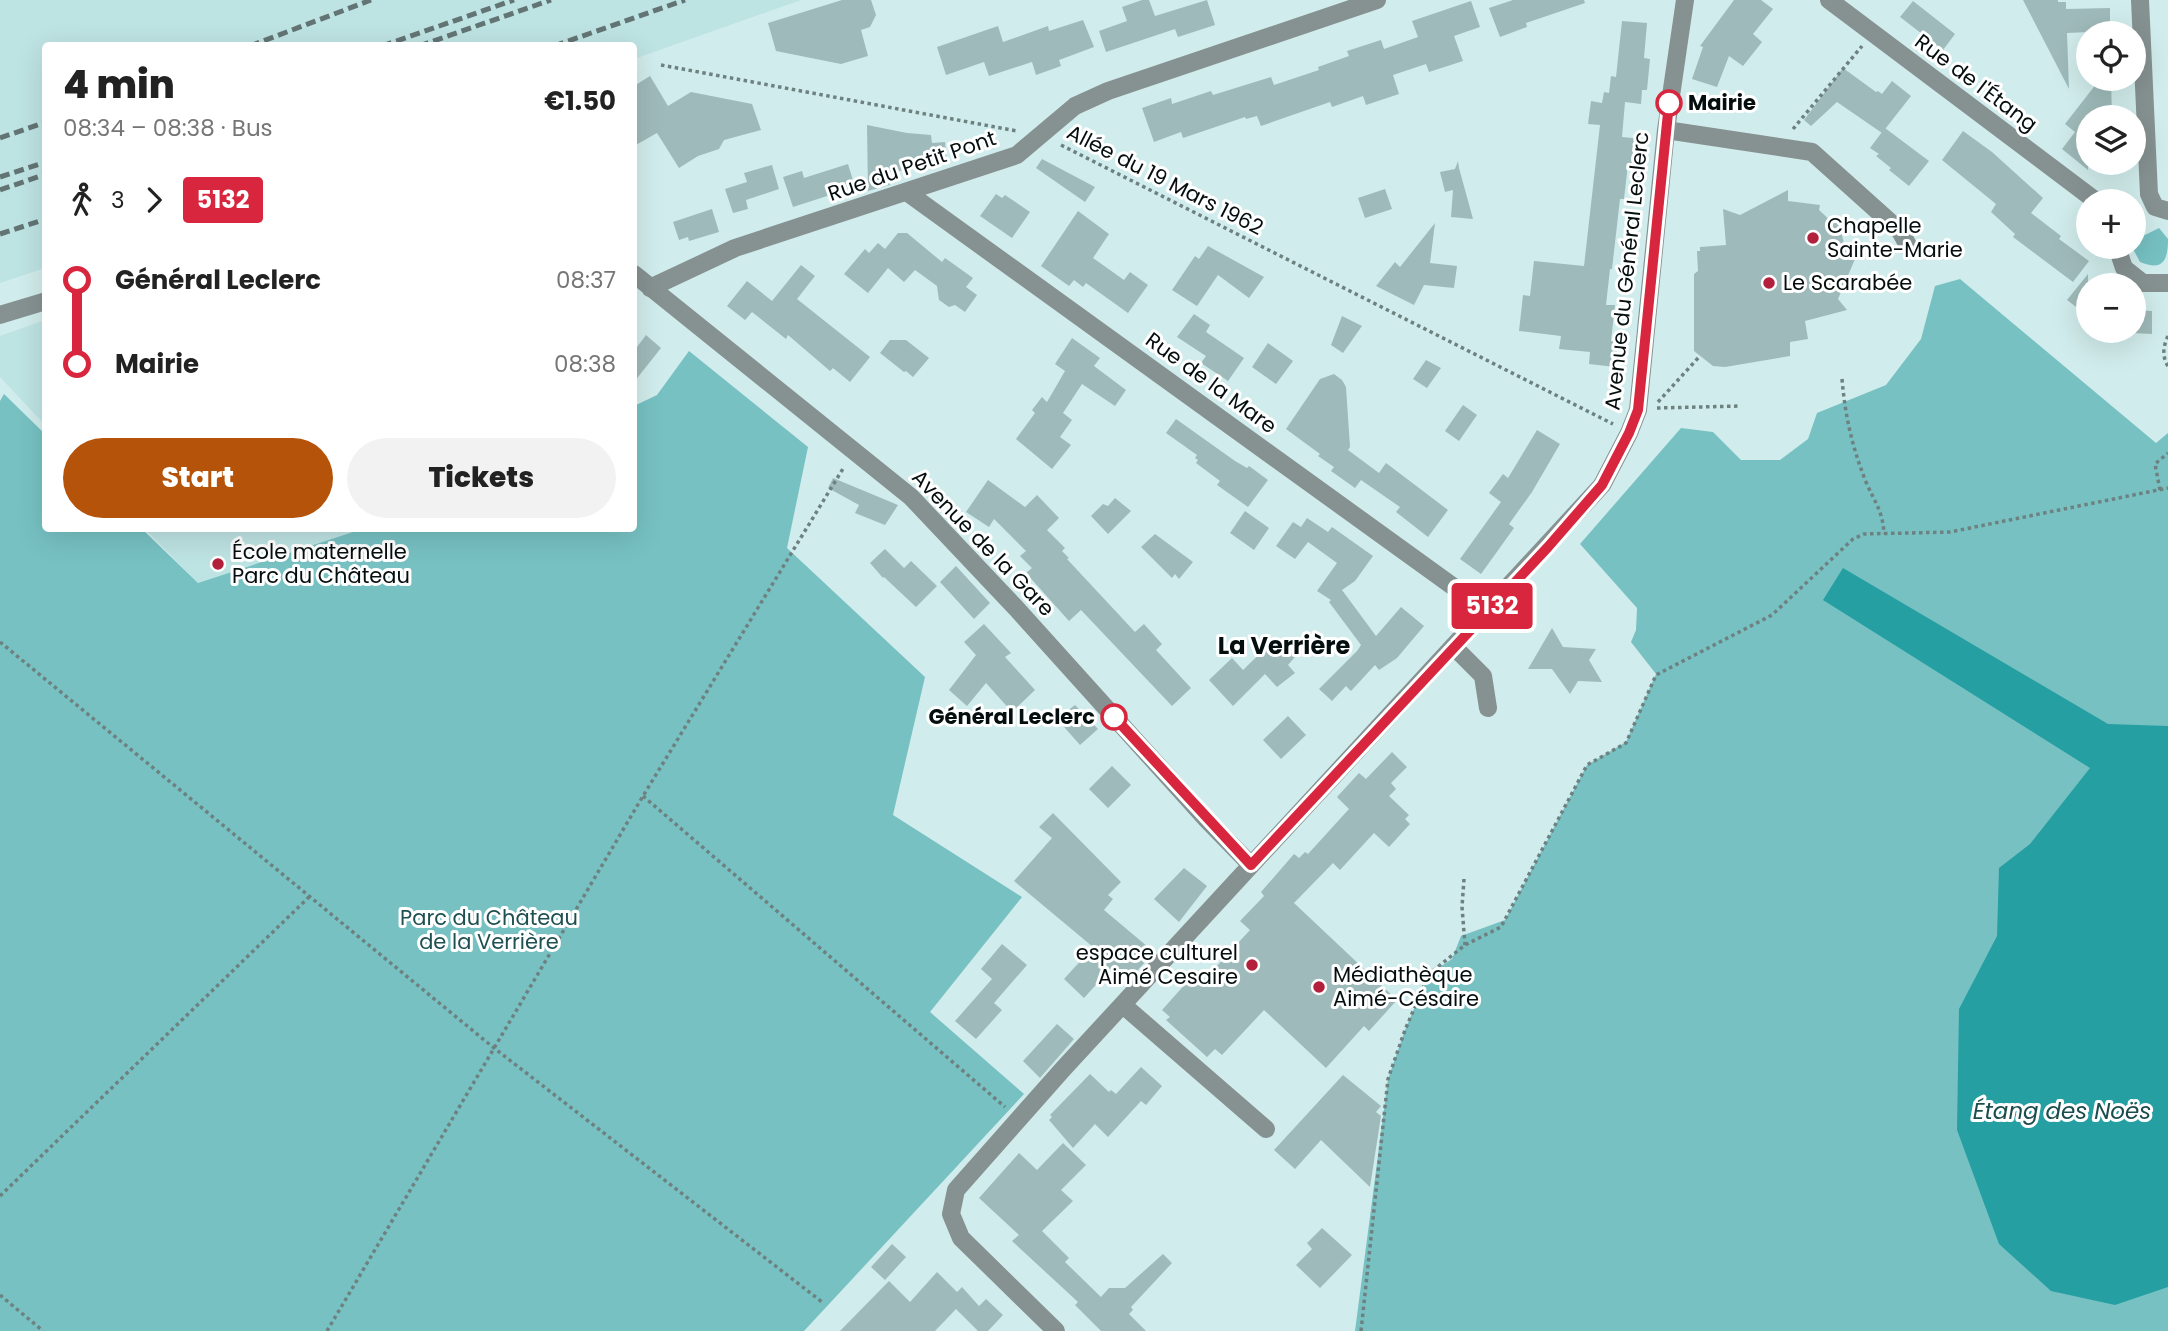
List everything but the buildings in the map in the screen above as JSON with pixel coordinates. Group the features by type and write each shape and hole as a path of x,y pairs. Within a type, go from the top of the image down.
{"street":[{"name":"Rue du Petit Pont","path":"650,288 735,248 1017,155 1075,106 1108,91 1377,0"},
{"name":"Avenue du Général Leclerc","path":"1056,1331 961,1238 951,1214 956,1190 1602,485 1638,410 1666,130 1685,0"},
{"name":"Rue de l'Étang","path":"1829,0 2080,189"},
{"path":"2140,0 2149,194 2162,209"},
{"path":"1666,130 1812,152 1900,231 1909,247"},
{"name":"Rue de la Mare","path":"908,193 1488,611"},
{"path":"2121,259 2124,268 2143,284 2168,282"},
{"name":"Avenue de la Gare","path":"637,278 911,497 1251,865"},
{"path":"0,315 42,302"},
{"path":"1454,647 1483,676 1488,708"},
{"path":"1123,1005 1266,1129"}],"path":[{"path":"1777,148 1872,33"},
{"name":"Allée du 19 Mars 1962","path":"661,65 1042,135 1620,428"},
{"path":"2168,336 2164,344 2164,360 2168,366"},
{"path":"1699,357 1652,408 1740,406"},
{"path":"1842,379 1849,433 1866,484 1880,507 1884,534"},
{"path":"327,1331 643,796 854,451"},
{"path":"2160,490 2155,464 2168,453"},
{"path":"1361,1331 1388,1079 1429,974 1465,945 1501,927 1587,765 1626,743 1656,675 1772,615 1853,539 1864,534 1950,532 2168,488"},
{"path":"0,642 494,1048 821,1302"},
{"path":"643,796 1019,1119"},
{"path":"1464,879 1462,907 1465,945"},
{"path":"0,1196 309,897"},
{"path":"0,1295 43,1331"}],"shaded area":[{"path":"0,0 801,0 637,58 637,42 42,42 42,269 0,283"},
{"path":"42,321 42,422 0,377 0,336"},
{"name":"École maternelle Parc du Château","path":"148,532 353,532 198,583"}],"green space":[{"path":"2159,228 2168,239 2163,262 2148,265 2140,262 2138,259 2146,259 2146,234"},
{"path":"1960,279 2156,443 2168,433 2168,1331 1355,1331 1388,1079 1429,974 1452,959 1461,936 1505,920 1587,765 1626,742 1656,674 1631,642 1636,630 1637,608 1580,544 1681,428 1713,432 1741,460 1780,460 1808,439 1817,413 1886,385 1921,339 1935,286"},
{"name":"Parc du Château de la Verrière","path":"689,351 808,447 787,548 925,677 893,815 1022,897 930,1012 1024,1094 804,1331 0,1331 0,401 4,394 42,431 42,532 145,532 198,583 353,532 637,532 637,405 657,395"}],"water":[{"name":"Étang des Noës","path":"1843,568 2108,724 2168,726 2168,1287 2115,1305 2051,1291 1999,1244 1957,1130 1959,1009 1997,936 1999,868 2030,844 2090,768 1823,600"}],"railway":[{"path":"261,42 371,0"},
{"path":"393,42 514,0"},
{"path":"430,42 551,0"},
{"path":"565,42 685,0"},
{"path":"0,138 42,123"},
{"path":"0,177 42,163"},
{"path":"0,190 42,175"},
{"path":"0,234 42,220"}],"bus line":[{"name":"5132","path":"1114,717 1251,865 1548,547 1602,485 1638,410 1669,103"}],"place":[{"name":"Mairie","path":"1669,103"},
{"name":"Chapelle Sainte-Marie","path":"1813,238"},
{"name":"Le Scarabée","path":"1769,283"},
{"name":"École maternelle Parc du Château","path":"218,564"},
{"name":"Général Leclerc","path":"1114,717"},
{"name":"espace culturel Aimé Cesaire","path":"1252,965"},
{"name":"Médiathèque Aimé-Césaire","path":"1319,987"}],"district":[{"name":"La Verrière","path":"1284,646"}]}
